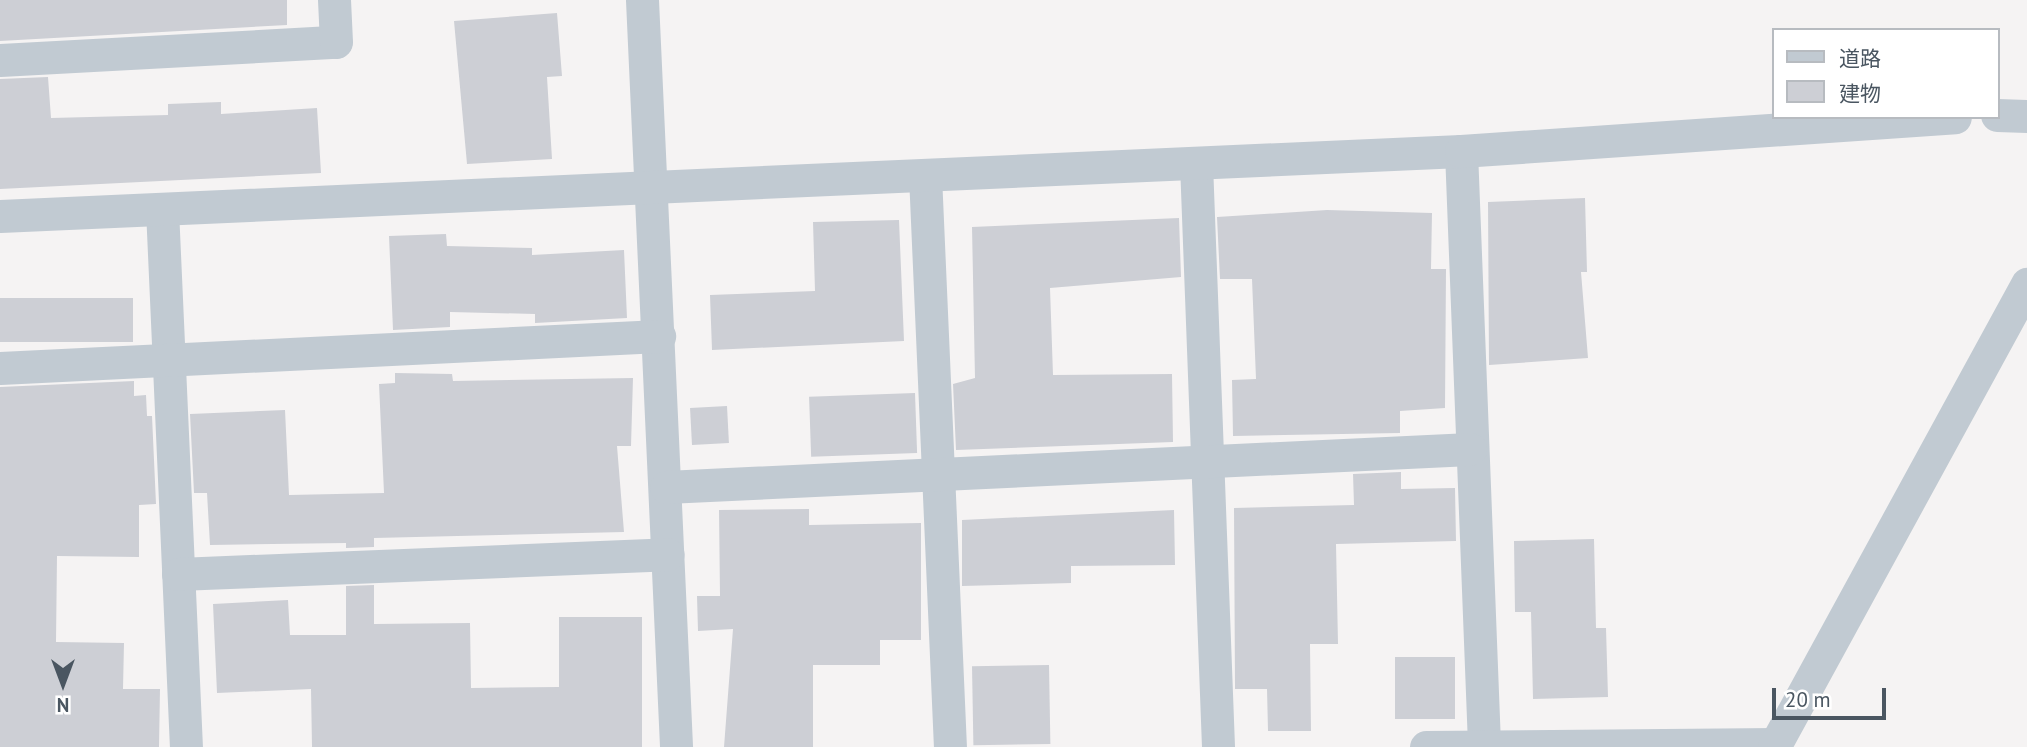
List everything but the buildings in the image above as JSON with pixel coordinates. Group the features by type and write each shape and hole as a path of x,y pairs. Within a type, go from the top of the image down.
{"street":[{"path":"0,60 336,42 334,0"},
{"path":"642,0 676,747"},
{"path":"1999,115 2027,116"},
{"path":"0,216 1461,151 1926,119"},
{"path":"1461,151 1470,449 1484,744"},
{"path":"1196,163 1218,747"},
{"path":"925,175 950,747"},
{"path":"162,209 186,747"},
{"path":"1426,747 1484,744 1775,746 2027,284"},
{"path":"0,368 659,336"},
{"path":"666,487 1470,449"},
{"path":"178,574 668,554"}]}
